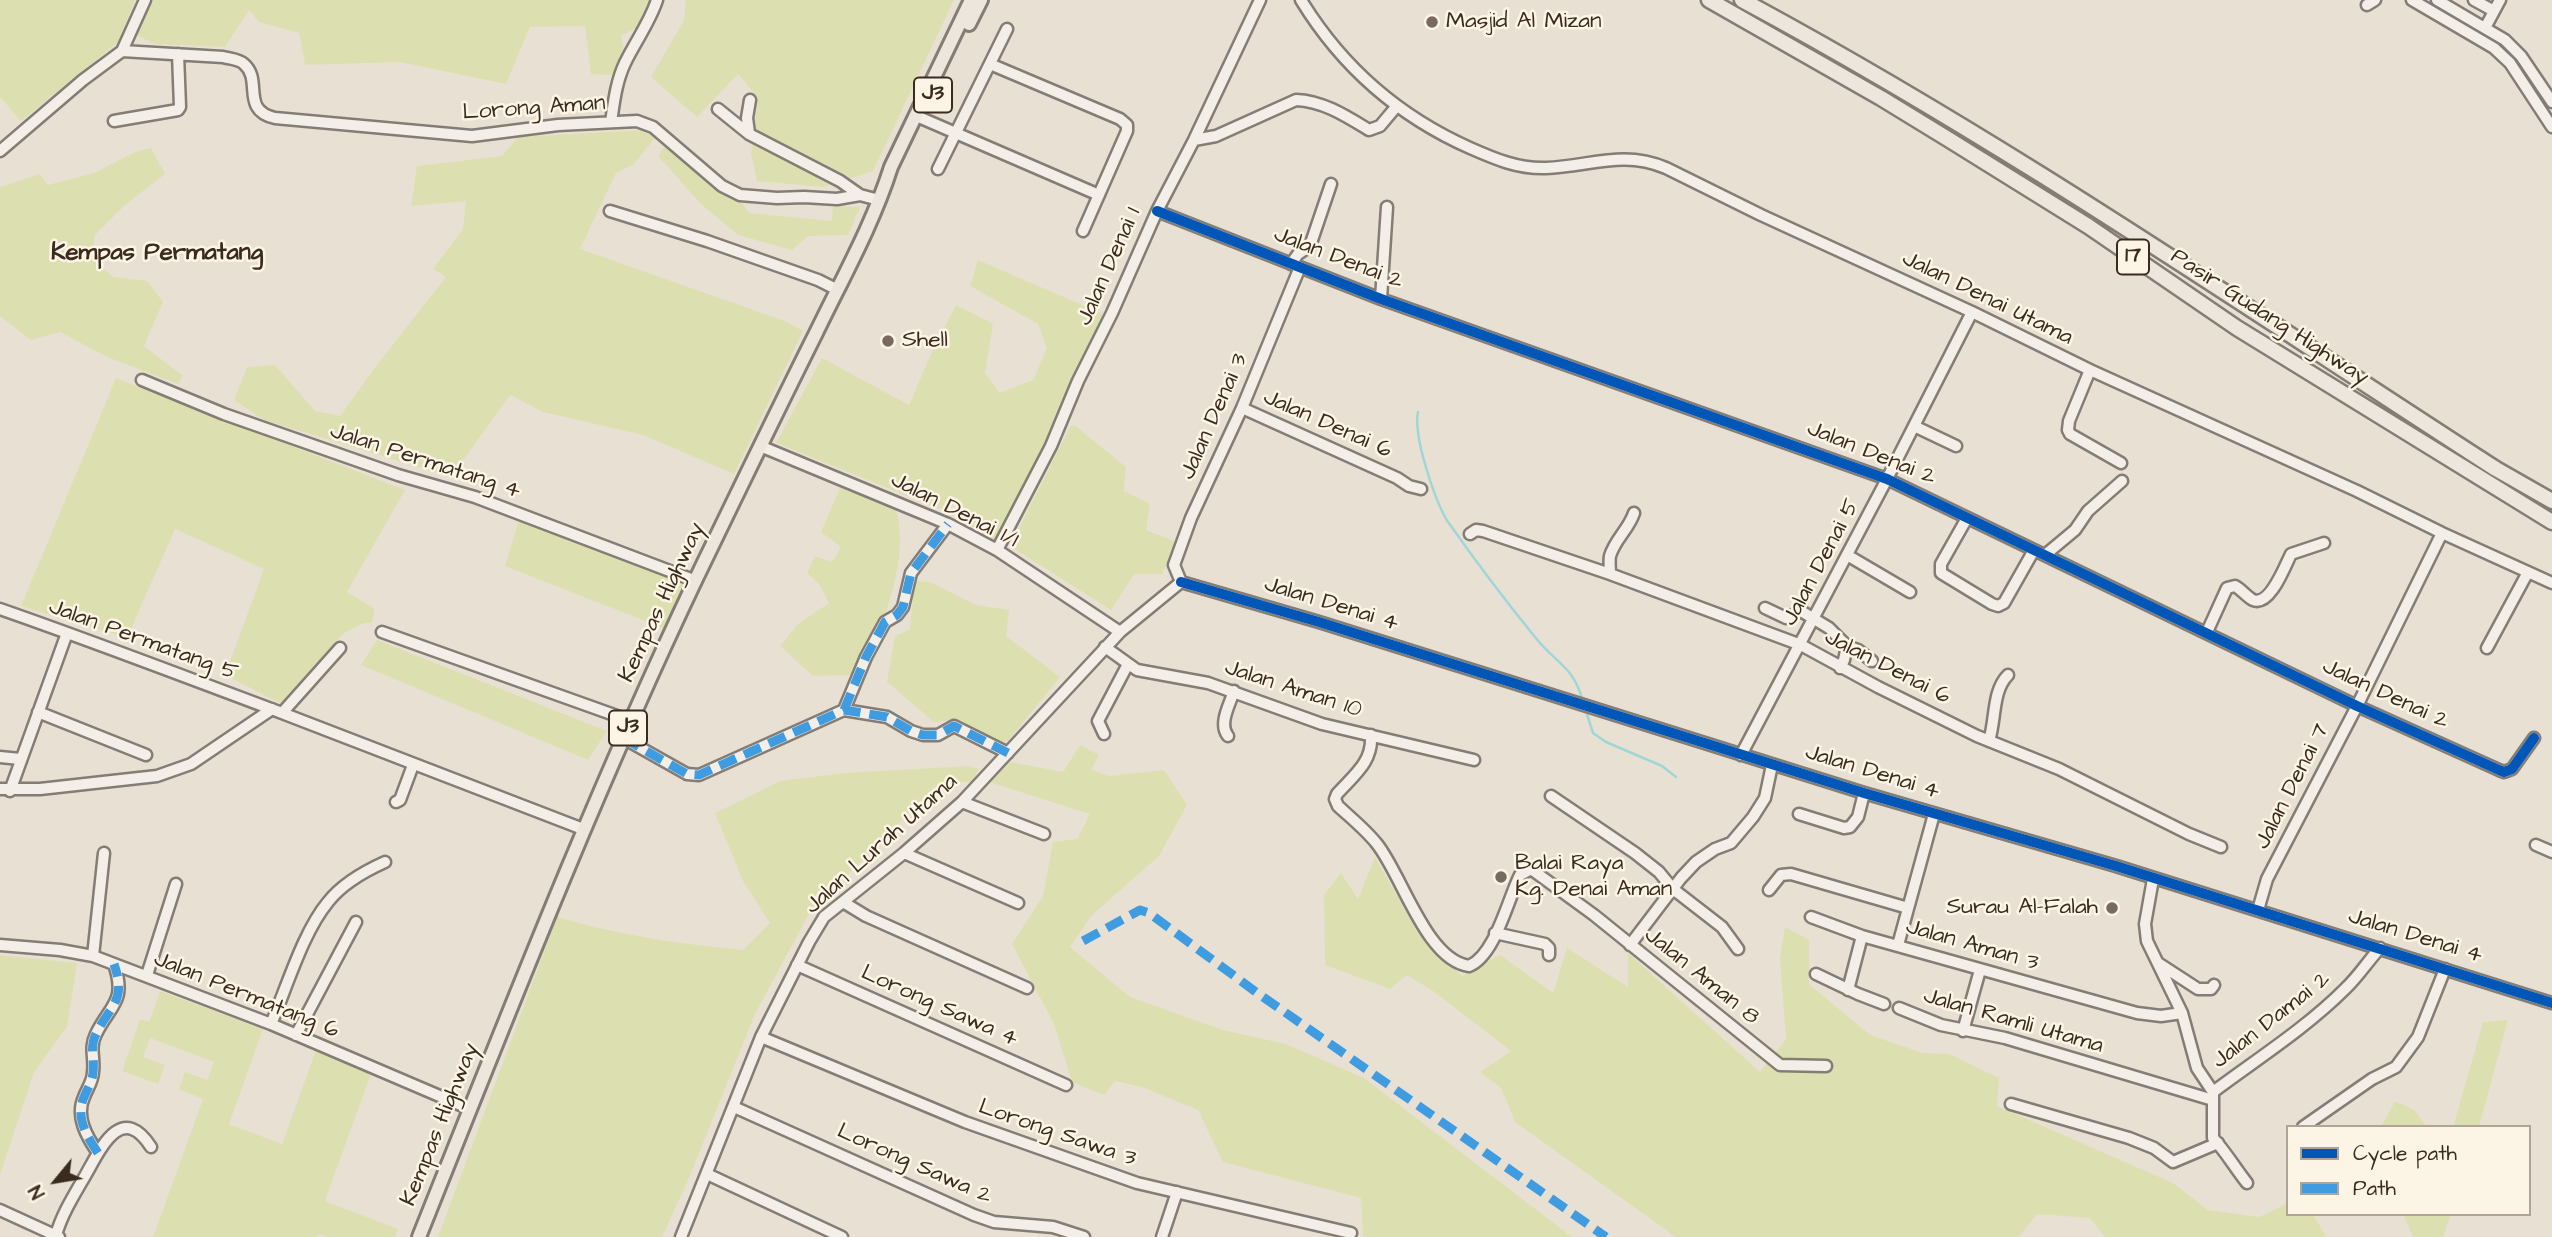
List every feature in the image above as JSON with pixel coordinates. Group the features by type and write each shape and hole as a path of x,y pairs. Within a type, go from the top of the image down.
{"highway":[{"name":"Pasir Gudang Highway","path":"1709,0 1937,132 2088,226 2237,328 2552,522"},
{"name":"Pasir Gudang Highway","path":"1742,0 1887,81 2031,169 2485,462 2552,501"}],"main road":[{"name":"Kempas Highway","path":"419,1237 583,829 623,738 971,0"},
{"name":"Kempas Highway","path":"881,194 897,170 981,0"}],"street":[{"path":"0,151 83,80 122,51 145,0"},
{"path":"611,122 618,80 624,64 652,15 657,0"},
{"name":"Jalan Denai 1","path":"997,550 1051,446 1077,381 1112,313 1157,211 1194,140 1260,0"},
{"name":"Jalan Denai Utama","path":"1301,0 1346,62 1377,93 1444,137 1519,167 1545,168 1630,158 1651,162 2090,370 2552,583"},
{"path":"2412,0 2494,48 2510,63 2552,127"},
{"path":"2437,0 2505,40 2521,56 2552,102"},
{"path":"2474,0 2494,11"},
{"path":"2485,28 2500,0"},
{"path":"938,169 1007,29"},
{"name":"Lorong Aman","path":"122,51 223,57 243,63 248,68 257,107 268,116 472,136 558,125 634,121 650,126 722,186 740,195 837,199 881,194"},
{"path":"114,121 178,110 178,54"},
{"path":"990,64 1054,89 1120,119 1127,125 1083,231"},
{"path":"750,100 747,118 750,134"},
{"path":"1194,140 1216,136 1296,100 1307,100 1325,106 1369,130 1380,126 1396,107"},
{"path":"718,109 750,134 840,181 860,195"},
{"path":"921,118 1099,195"},
{"name":"Jalan Denai 3","path":"1181,582 1174,565 1183,537 1242,408 1296,266 1298,254 1310,246 1331,184"},
{"path":"1381,299 1387,207"},
{"path":"610,211 836,289"},
{"name":"Jalan Denai 2","path":"1157,211 1381,299 1887,480 2357,706 2504,772 2516,765 2534,738"},
{"name":"Jalan Denai 5","path":"1741,755 1801,645 1972,312"},
{"path":"2090,370 2069,421 2068,430 2070,434 2121,463"},
{"name":"Jalan Permatang 4","path":"142,380 224,414 398,475 475,497 696,580"},
{"name":"Jalan Denai 6","path":"1242,408 1397,478 1409,486 1421,489"},
{"path":"1914,426 1956,446"},
{"name":"Jalan Denai 1/1","path":"760,446 948,524 997,550 1119,632"},
{"path":"2045,555 2075,530 2088,511 2122,481"},
{"path":"1609,574 1611,556 1634,513"},
{"path":"1967,518 1941,564 1941,573 1992,604 1998,606 2004,603 2034,550"},
{"path":"844,710 866,657 885,622 898,615 903,607 911,573 948,524"},
{"name":"Jalan Denai 6","path":"1470,534 1476,530 1483,531 1801,645 1840,668 1989,741 2059,769 2189,834 2221,847"},
{"name":"Jalan Denai 7","path":"2258,910 2267,879 2357,706 2442,533"},
{"path":"2207,632 2227,588 2235,586 2252,599 2261,601 2269,596 2291,554 2324,543"},
{"path":"1847,555 1910,592"},
{"path":"2487,648 2528,572"},
{"name":"Jalan Lurah Utama","path":"681,1237 761,1037 824,918 962,802 1119,632 1181,582"},
{"name":"Jalan Denai 4","path":"1181,582 1319,622 1772,765 2258,910 2552,1003"},
{"path":"1765,608 1781,617 1789,617 1801,611 1829,628 1847,646 1858,650 1872,661"},
{"name":"Jalan Permatang 5","path":"0,609 209,684 256,705 413,765"},
{"path":"382,632 631,721"},
{"path":"5,790 20,759 67,633"},
{"path":"1840,668 1847,646"},
{"name":"Jalan Aman 10","path":"1105,647 1137,670 1189,679 1234,691 1322,724 1474,761"},
{"path":"5,790 157,776 191,764 277,711 340,648"},
{"path":"1104,734 1098,721 1128,664"},
{"path":"1989,741 1998,691 2008,675"},
{"path":"1228,736 1224,731 1224,722 1234,691"},
{"path":"623,738 687,774 699,775 844,710 887,718 911,732 923,735 938,735 954,726 1007,753"},
{"path":"38,712 146,755"},
{"path":"1371,735 1372,747 1367,762 1335,799 1338,806 1376,843 1390,863 1429,935 1447,955 1461,965 1473,965 1483,957 1495,933 1545,944 1549,948 1549,955"},
{"path":"0,757 20,759"},
{"path":"396,802 400,800 413,765 583,829"},
{"path":"1630,945 1696,862 1715,849 1731,843 1753,817 1765,798 1772,765"},
{"path":"1799,814 1844,828 1850,827 1858,817 1864,793"},
{"path":"1551,796 1635,853 1673,889 1722,926 1738,949"},
{"path":"962,802 1044,834"},
{"path":"1898,944 1934,814"},
{"path":"2536,845 2552,852"},
{"path":"93,956 104,853"},
{"path":"904,853 1018,902"},
{"path":"271,1024 315,920 328,901 351,881 385,862"},
{"name":"Jalan Aman 8","path":"1495,933 1520,875 1526,870 1536,872 1780,1065 1826,1066"},
{"path":"1769,890 1781,875 1791,874 1908,908"},
{"path":"2154,879 2145,924 2147,941 2182,1013 2197,1068 2213,1096 2212,1132 2247,1183"},
{"path":"147,975 176,884"},
{"path":"843,902 866,916 1027,988"},
{"name":"Jalan Aman 3","path":"1811,917 1862,936 2123,1009 2157,1016 2182,1013"},
{"path":"296,1035 356,922"},
{"path":"1848,990 1862,936"},
{"name":"Jalan Permatang 6","path":"0,945 93,956 271,1024 470,1109"},
{"name":"Jalan Damai 2","path":"2213,1096 2333,1001 2380,948"},
{"path":"2157,963 2198,989 2211,989 2214,985"},
{"path":"98,1153 89,1140 80,1116 82,1101 93,1073 91,1054 96,1033 117,1001 119,989 114,964"},
{"name":"Lorong Sawa 4","path":"797,965 1066,1085"},
{"path":"2306,1125 2372,1079 2396,1067 2418,1037 2445,969"},
{"path":"1963,1031 1980,970"},
{"path":"1816,974 1884,1004"},
{"name":"Jalan Ramli Utama","path":"1899,1008 1963,1031 2005,1038 2117,1073 2213,1096"},
{"name":"Lorong Sawa 3","path":"761,1037 965,1122 1137,1183 1351,1233"},
{"path":"2011,1104 2129,1138 2154,1149 2173,1163 2218,1143"},
{"name":"Lorong Sawa 2","path":"734,1107 974,1215 994,1222 1053,1227 1084,1237"},
{"path":"0,1209 58,1236 60,1222 110,1136 126,1128 137,1130 151,1147"},
{"path":"707,1174 842,1237"},
{"path":"1162,1237 1177,1192"}],"green space":[{"path":"0,0 135,0 118,42 21,121 0,97"},
{"path":"153,0 660,0 647,27 636,28 621,36 629,73 591,74 585,26 530,27 506,84 400,62 305,65 299,33 259,22 249,10 225,47 154,44 137,35"},
{"path":"686,0 954,0 873,171 823,187 757,181 751,153 758,98 738,74 697,117 651,77 684,20"},
{"path":"643,130 655,138 634,164 616,173 580,249 785,321 803,331 734,474 643,435 543,412 510,395 451,477 264,420 234,400 247,367 275,365 315,411 340,416 446,277 433,269 463,229 466,201 411,206 417,166 502,156 518,137"},
{"path":"665,146 729,199 741,201 749,213 832,221 833,206 860,207 848,235 808,236 792,250 738,235 700,203 658,156"},
{"path":"151,148 165,174 125,205 95,235 92,258 113,277 147,281 163,302 144,346 183,376 178,384 107,357 60,332 31,340 0,316 0,187 39,174 48,185 94,173 135,152"},
{"path":"978,260 1101,313 1104,318 1073,376 1037,462 994,540 959,519 956,503 940,509 776,443 822,358 909,405 956,305 993,324 985,373 1000,393 1033,380 1047,348 1038,324 970,286"},
{"path":"116,378 405,490 347,592 375,609 372,623 364,623 345,632 282,704 225,675 264,569 175,529 127,638 21,606"},
{"path":"1074,425 1126,467 1124,491 1150,504 1146,530 1176,542 1162,574 1134,574 1111,610 1010,546 1070,427"},
{"path":"840,488 895,508 900,531 899,557 885,615 852,675 813,676 780,646 798,624 829,603 819,584 807,573 815,556 832,562 841,547 821,532"},
{"path":"519,519 686,583 663,628 505,566"},
{"path":"914,581 930,582 976,605 1009,610 1006,636 1060,677 1008,741 998,742 960,720 934,722 887,682 895,636 910,629"},
{"path":"377,640 607,731 588,760 361,665"},
{"path":"1080,745 1099,755 1091,770 1109,776 1164,770 1187,805 1159,856 1092,915 1070,947 1130,997 1223,1030 1286,1044 1364,1078 1572,1237 1363,1237 1361,1198 1223,1162 1198,1110 1142,1087 1115,1081 1104,1095 1072,1082 1054,1024 1012,944 1043,896 1053,842 1077,839 1090,814 989,782 1011,762 1063,772"},
{"path":"968,766 979,769 972,782 941,782 810,912 755,1014 689,1178 662,1237 438,1237 557,917 649,938 743,950 770,923 743,881 715,813 780,781 845,773"},
{"path":"1375,857 1418,933 1462,976 1500,955 1553,993 1567,948 1628,987 1628,953 1760,1072 1786,1039 1780,958 1785,927 1809,940 1809,984 1870,1035 1923,1053 1949,1054 1999,1078 1997,1106 2173,1183 2208,1210 2259,1217 2286,1204 2286,1216 2314,1216 2326,1237 2105,1237 2090,1218 2037,1214 2019,1237 1676,1237 1515,1122 1501,1088 1480,1072 1511,1051 1433,991 1407,975 1390,989 1325,965 1324,895 1341,873 1358,899"},
{"path":"0,955 77,963 67,1027 34,1072 0,1175"},
{"path":"160,991 263,1029 229,1124 282,1144 316,1050 372,1071 325,1201 398,1229 395,1237 328,1237 319,1234 317,1237 153,1237 203,1099 179,1089 185,1072 207,1080 214,1062 150,1038 143,1057 165,1065 158,1084 122,1071 140,1019 149,1022"},
{"path":"2508,1020 2480,1125 2454,1125 2483,1022"},
{"path":"2395,1101 2414,1110 2425,1125 2382,1125"},
{"path":"2404,1216 2450,1216 2443,1237 2413,1237"}],"waterway":[{"path":"1418,412 1421,451 1446,519 1523,623 1575,680 1583,702"},
{"path":"1585,708 1593,733 1606,742 1662,766 1676,777"}],"marked path":[{"path":"844,710 866,657 885,622 897,615 903,607 911,573 948,524"},
{"path":"623,738 687,774 699,775 844,710 887,717 923,735 938,735 954,726 1008,753"},
{"path":"1083,941 1140,910 1149,913 1256,992 1606,1237"},
{"path":"98,1153 86,1134 81,1112 93,1075 94,1039 118,995 118,977 114,964"}],"cycle path":[{"path":"1157,211 1381,299 1887,479 2357,706 2504,772 2512,769 2534,738"},
{"path":"1181,582 1319,622 1864,793 2116,866 2552,1003"}],"place":[{"name":"Masjid Al Mizan","path":"1432,22"},
{"name":"Shell","path":"888,341"},
{"name":"Balai Raya Kg. Denai Aman","path":"1501,877"},
{"name":"Surau Al-Falah","path":"2112,908"}],"district":[{"name":"Kempas Permatang","path":"157,254"}]}
